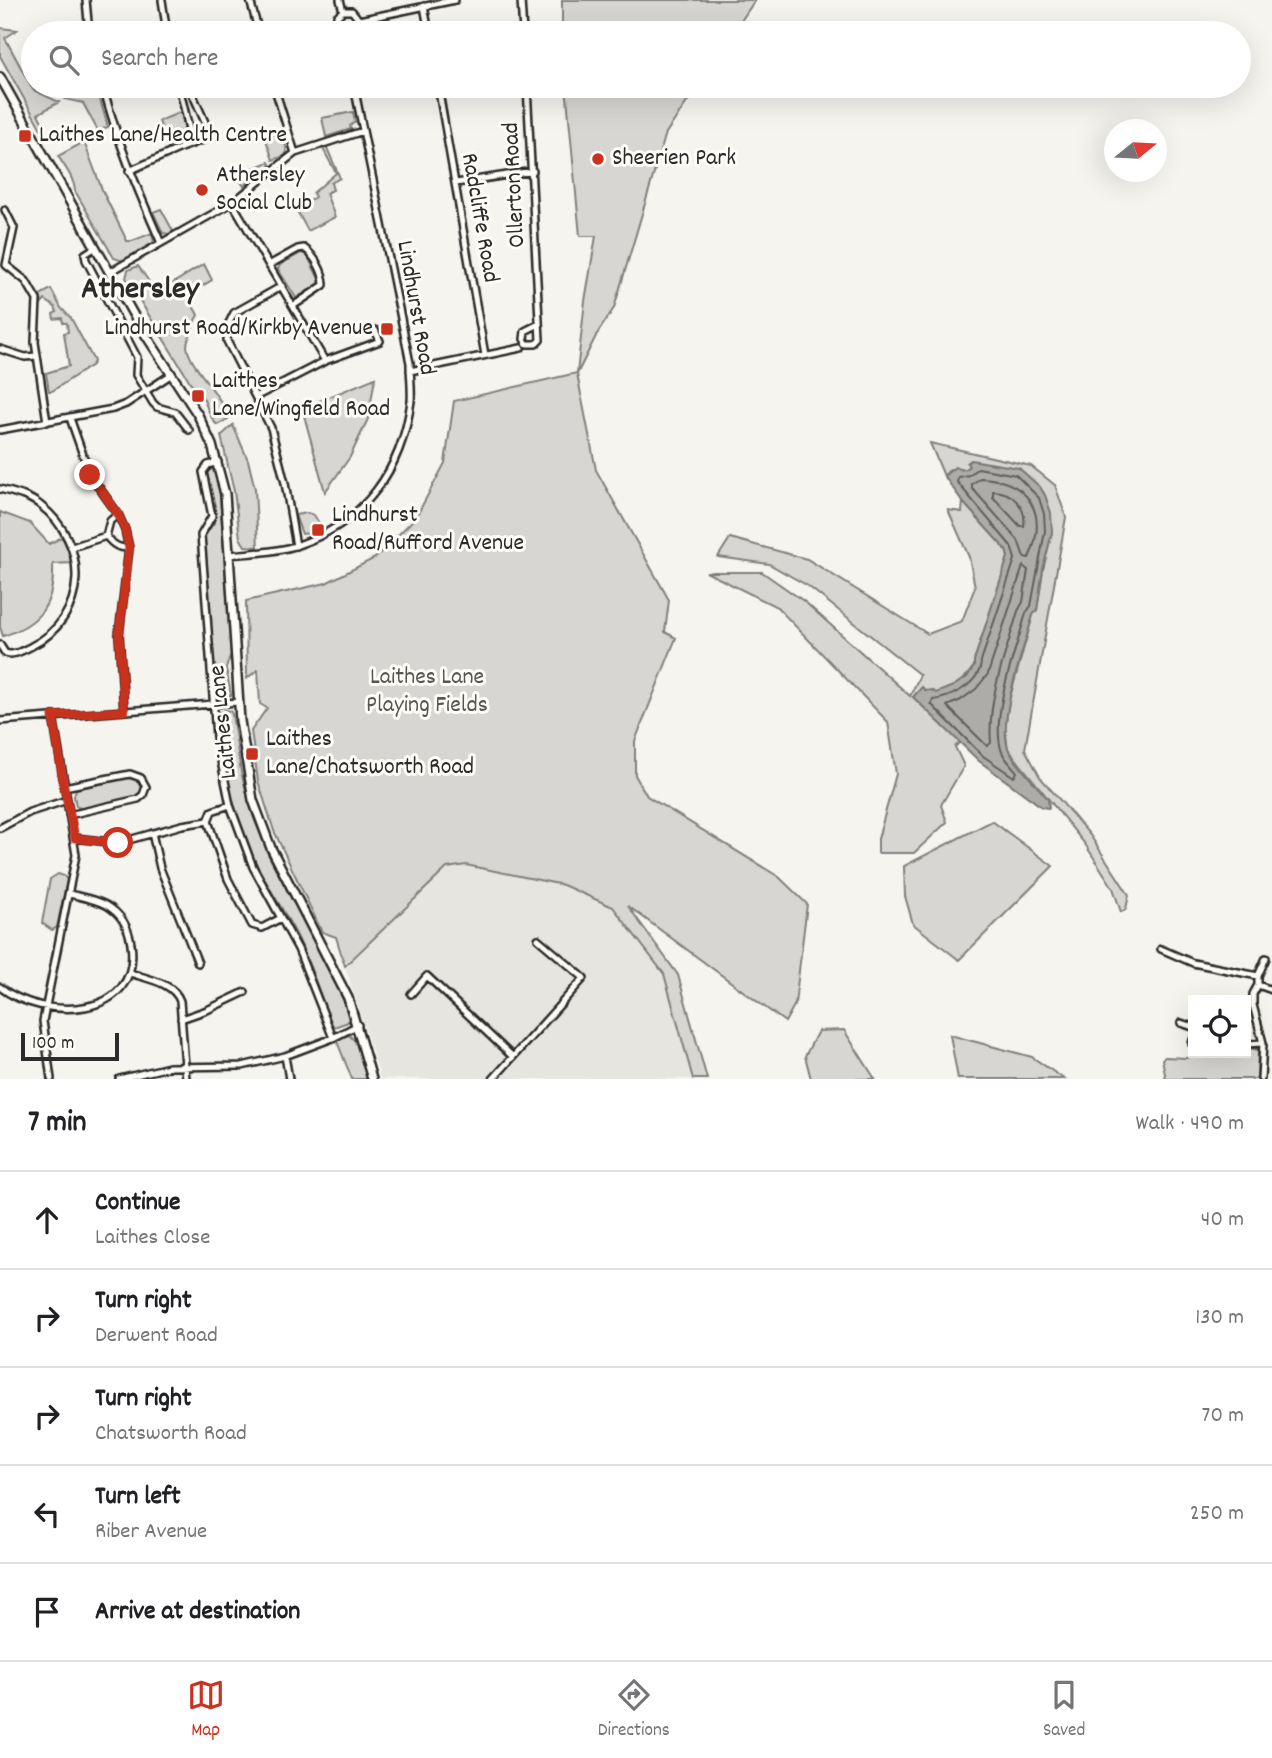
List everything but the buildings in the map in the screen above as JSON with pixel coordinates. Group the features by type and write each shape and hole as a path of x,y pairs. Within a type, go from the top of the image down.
{"main road":[{"name":"Laithes Lane","path":"0,77 138,323 204,427 218,461 225,494 238,702 247,778 261,824 276,860 348,998 372,1079"}],"street":[{"path":"86,0 88,21"},
{"path":"162,0 165,21"},
{"path":"250,0 256,21"},
{"path":"340,0 343,11"},
{"path":"336,21 343,11 352,11 359,20 455,0"},
{"path":"521,0 522,21"},
{"path":"424,6 427,21"},
{"path":"106,98 113,128 129,171 162,243"},
{"path":"181,148 189,129 182,98"},
{"path":"129,171 205,139 208,129 195,98"},
{"path":"278,98 295,153"},
{"name":"Lindhurst Road","path":"229,555 296,546 326,534 344,522 380,487 397,457 406,429 411,398 410,371 356,98"},
{"name":"Radcliffe Road","path":"440,98 485,355"},
{"name":"Ollerton Road","path":"528,98 539,324"},
{"path":"110,272 232,203 295,153 363,131"},
{"path":"456,183 533,171"},
{"path":"236,209 325,361"},
{"path":"5,210 14,228 6,265 26,281 37,300 36,356 47,422"},
{"path":"96,247 85,254 86,260 137,357 136,375 157,407 175,412 189,430"},
{"path":"269,265 298,249 304,248 310,253 324,277 324,285 293,306"},
{"path":"282,286 234,313 228,325 227,341 271,428 296,546"},
{"path":"257,396 325,361 380,341 375,331"},
{"path":"410,371 521,348"},
{"path":"0,349 25,357 36,356"},
{"path":"0,430 113,409 126,404 172,374"},
{"path":"70,418 90,475 118,514 129,548 119,635 124,711"},
{"name":"Laithes Lane","path":"218,461 208,465 203,472 212,516 201,535 216,737 230,805 253,867 298,950 333,1038"},
{"path":"0,489 38,503 61,525 72,547 77,569 69,610 39,642 16,653 5,653 0,645"},
{"path":"106,536 110,521 118,514"},
{"path":"72,547 106,536"},
{"path":"106,536 118,548 129,548"},
{"path":"0,721 238,702"},
{"path":"51,1079 43,1038 43,1021 76,855 53,716"},
{"path":"64,787 130,774 141,778 146,787 138,799 69,815"},
{"path":"0,828 30,812 67,800"},
{"name":"Laithes Lane","path":"208,821 212,811 230,805"},
{"path":"75,838 118,843 208,821 229,879 252,925 262,928 281,918"},
{"path":"152,833 160,868 198,963"},
{"path":"0,987 12,996 45,1009 82,1007 100,1003 114,995 130,973 132,947 128,931 121,918 101,902 69,894"},
{"path":"493,1079 584,978 538,939"},
{"path":"1161,949 1193,963 1258,976"},
{"path":"1266,958 1253,993 1253,1005 1262,1043 1262,1076 1272,1074"},
{"path":"130,973 174,990 180,1001 186,1079"},
{"path":"411,994 427,976 513,1056"},
{"path":"1258,985 1272,990"},
{"path":"181,1019 245,992"},
{"path":"1181,1023 1188,1025"},
{"path":"119,1079 154,1070 242,1066 285,1056 333,1038 358,1025"},
{"path":"1251,1044 1262,1043"},
{"path":"285,1056 289,1079"}],"shaded area":[{"path":"466,865 563,885 613,907 664,974 693,1079 381,1079 345,966 447,868"}],"green space":[{"path":"562,0 755,0 741,21 562,21"},
{"path":"0,28 17,30 5,38 21,68 21,93 0,56"},
{"path":"24,98 50,98 59,102 38,114 45,127 41,129"},
{"path":"100,98 108,127 98,131 83,103 65,99"},
{"name":"Laithes Lane Playing Fields","path":"567,98 690,98 666,133 614,308 597,334 577,374 596,470 669,600 665,632 676,638 635,741 635,775 647,796 779,877 807,904 795,1004 785,1022 628,906 678,975 707,1079 693,1079 664,974 613,907 563,885 466,865 447,868 345,966 336,937 322,932 274,831 258,781 251,731 267,708 260,704 258,670 247,678 246,601 326,583 375,558 416,517 445,463 454,401 577,373 596,236 580,236"},
{"path":"181,112 183,134 169,151 159,121"},
{"path":"353,112 355,122 350,126 351,129 326,137 322,118"},
{"path":"283,133 287,152 273,160 265,137"},
{"path":"84,142 103,192 127,241 152,233 154,243 123,261 114,258 58,156"},
{"path":"327,148 340,178 331,183 333,190 326,193 335,217 308,231 296,209 315,197 313,193 336,173 323,149"},
{"path":"269,162 271,166 244,186 236,175"},
{"path":"161,209 173,231 169,234 163,233 153,212"},
{"path":"301,253 307,255 320,281 318,285 296,298 278,269 280,265"},
{"path":"204,264 212,280 187,295 198,315 187,346 193,363 225,409 228,419 217,425 201,393 192,385 126,278 128,270 138,266 157,293"},
{"path":"51,289 61,308 71,318 94,361 92,365 49,391 46,373 69,366 64,333 68,332 67,323 63,323 62,318 54,319 53,314 57,312 55,307 45,300 42,304 40,295"},
{"path":"375,378 368,419 350,457 325,492 302,408"},
{"path":"233,425 248,460 255,489 258,547 245,546 240,538 234,491 221,436"},
{"path":"930,443 1031,466 1055,485 1066,517 1025,749 1040,777 1090,835 1129,895 1126,909 1121,912 1113,888 1085,844 1008,749 1005,728 1009,701 1033,615 1037,610 1052,532 969,467 950,469 944,476"},
{"path":"213,469 217,472 220,497 231,654 226,668 231,695 219,698 216,694 205,541 205,535 214,523 215,506 207,474 207,471"},
{"path":"963,502 1006,550 1008,557 974,666 953,687 913,697 960,742 955,747 964,766 941,805 947,822 914,853 878,853 878,839 896,774 888,722 777,607 706,572 762,572 805,602 910,696 920,675 808,586 769,564 718,557 730,538 807,559 928,634 962,621 975,587 969,557 948,510 962,512"},
{"path":"0,512 30,523 49,544 62,537 71,563 53,564 51,590 43,610 27,625 3,636 0,627"},
{"path":"295,515 314,515 322,528 302,534"},
{"path":"225,710 232,714 241,772 253,816 269,856 349,1012 348,1022 334,1027 331,1023 298,938 243,834 230,789 217,714"},
{"path":"135,777 143,785 143,790 136,796 82,809 76,806 76,789"},
{"path":"992,821 1053,866 959,960 913,924 905,896 904,866"},
{"path":"58,874 67,880 57,927 52,930 42,923 50,879"},
{"path":"844,1030 875,1079 811,1079 805,1056 818,1031"},
{"path":"349,1035 357,1043 367,1079 352,1079 336,1039"},
{"path":"950,1035 1032,1057 1064,1079 958,1079"},
{"path":"1251,1048 1258,1050 1257,1079 1166,1079 1162,1059 1251,1058"}],"water":[{"path":"971,460 1019,468 1040,487 1051,513 1052,532 1037,610 1033,615 1013,682 1006,719 1010,753 1048,799 1049,808 1042,807 979,761 913,697 922,687 926,691 936,693 953,686 967,677 974,667 1008,557 1006,550 963,502 944,476 955,467 965,469"}],"place":[{"name":"Laithes Lane/Health Centre","path":"25,136"},
{"name":"Sheerien Park","path":"598,159"},
{"name":"Athersley Social Club","path":"202,190"},
{"name":"Lindhurst Road/Kirkby Avenue","path":"387,329"},
{"name":"Laithes Lane/Wingfield Road","path":"198,396"},
{"name":"Lindhurst Road/Rufford Avenue","path":"318,530"},
{"name":"Laithes Lane/Chatsworth Road","path":"252,754"}],"district":[{"name":"Athersley","path":"140,291"}],"route":[{"path":"90,475 118,514 129,548 119,635 124,711 53,716 75,838 118,843"}]}
